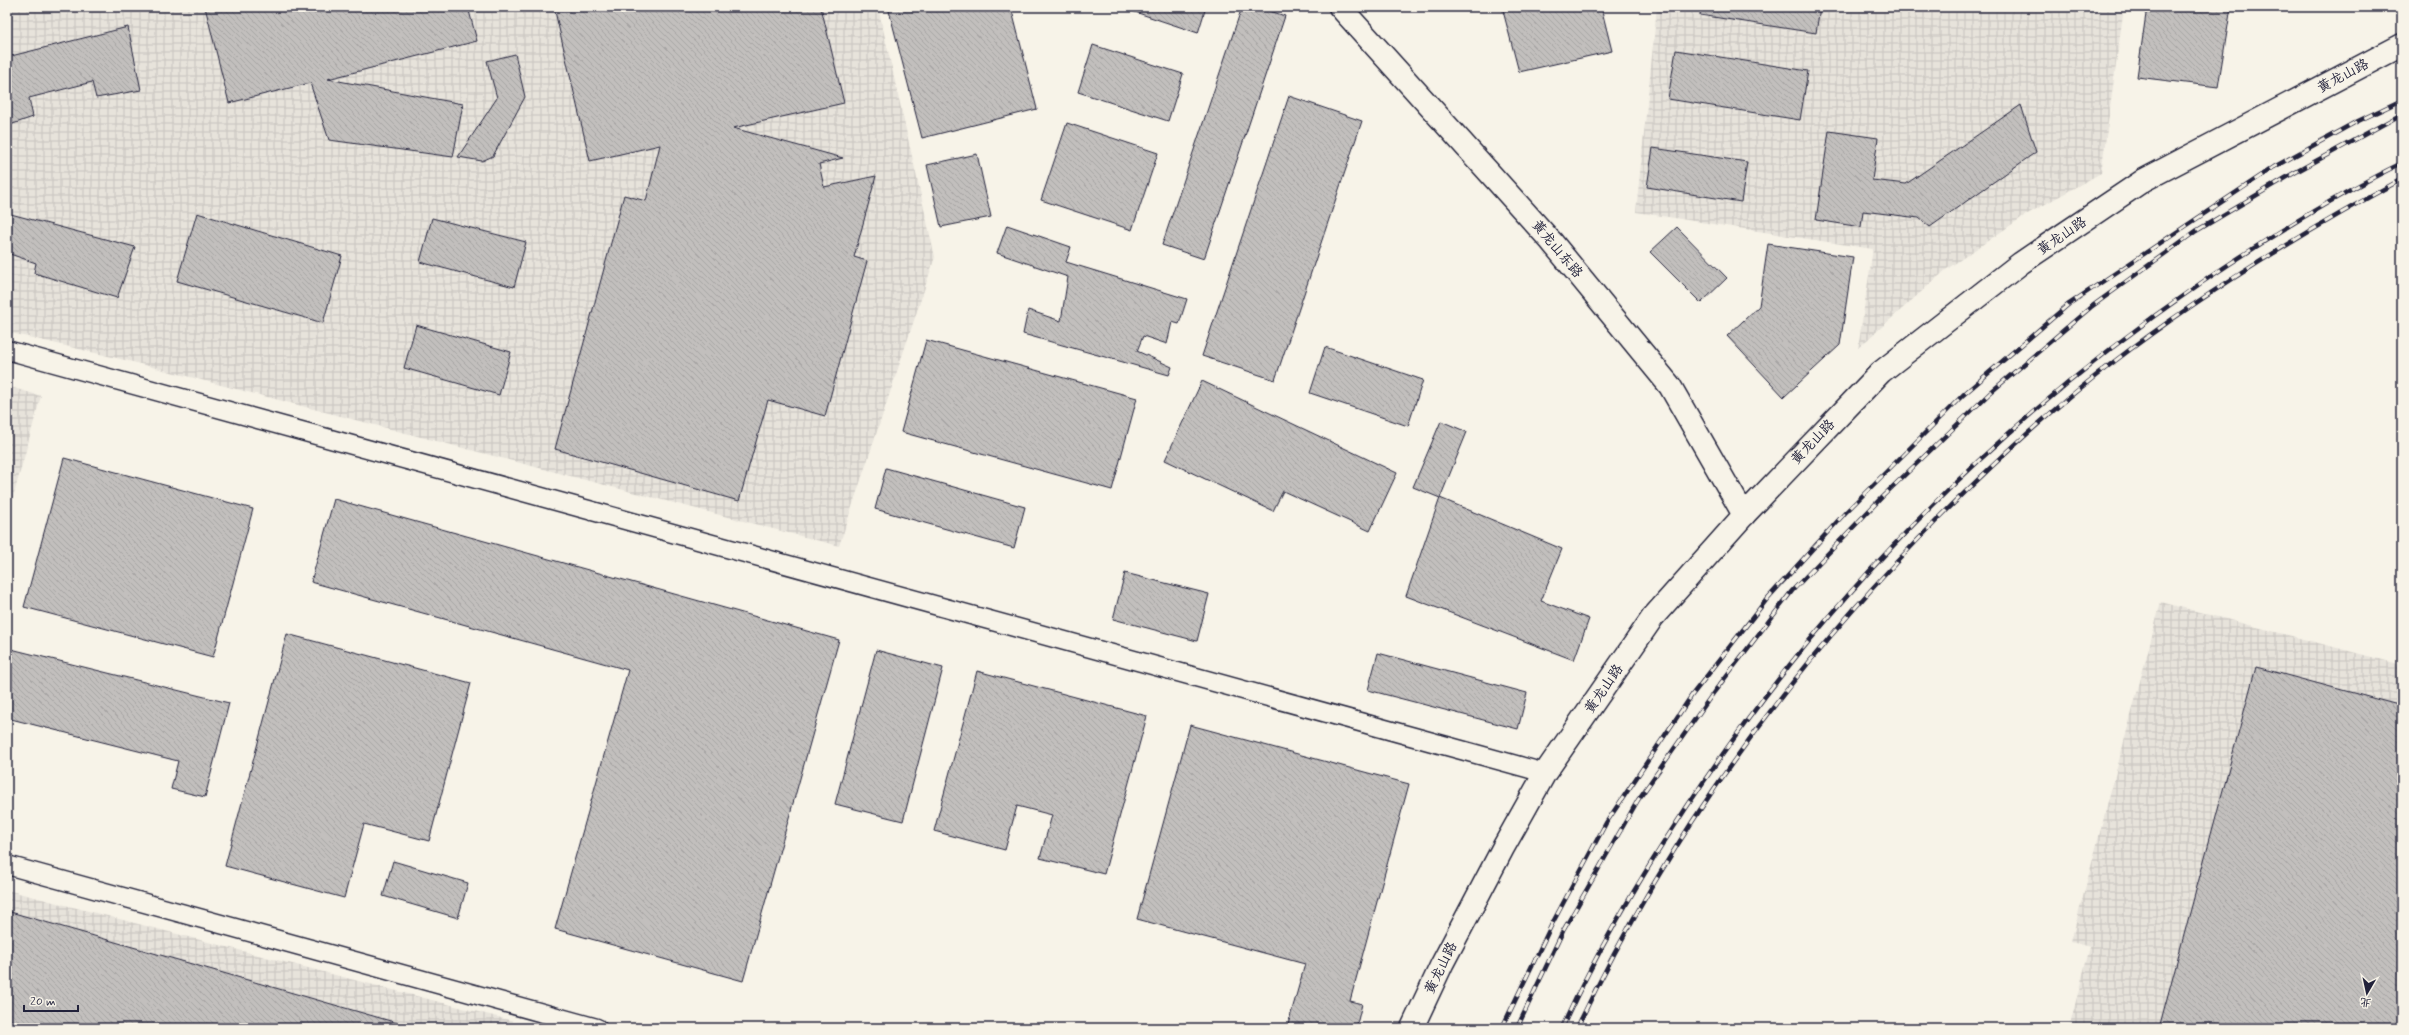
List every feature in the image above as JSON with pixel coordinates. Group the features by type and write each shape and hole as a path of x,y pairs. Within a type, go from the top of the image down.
{"street":[{"name":"黄龙山东路","path":"1340,7 1552,241 1670,386 1744,515"},
{"name":"黄龙山路","path":"1412,1028 1463,923 1545,773 1653,617 1744,515 1881,372 2021,263 2144,180 2402,45"},
{"path":"7,350 1545,773"},
{"path":"7,865 597,1028"}],"shaded area":[{"path":"7,7 878,7 935,257 839,546 129,361 7,332"},
{"path":"1657,7 2124,7 2101,173 2024,216 1947,269 1858,348 1873,249 1636,212"},
{"path":"7,386 41,396 7,519"},
{"path":"2161,602 2402,665 2402,1028 2069,1028 2090,947 2071,942"},
{"path":"7,890 513,1021 511,1028 7,1028"}],"building":[{"path":"205,7 468,7 477,41 328,79 463,104 453,157 329,140 310,83 229,103"},
{"path":"554,7 821,7 844,103 733,128 843,158 819,164 824,187 876,176 854,257 867,261 825,416 768,400 739,501 555,449 624,195 646,201 660,145 590,161"},
{"path":"888,7 1011,7 1037,109 922,138"},
{"path":"1129,7 1206,7 1198,33 1129,10"},
{"path":"1242,7 1258,7 1285,16 1204,259 1162,245"},
{"path":"1502,7 1601,7 1612,51 1519,72"},
{"path":"1701,7 1820,7 1816,33 1700,15"},
{"path":"2147,7 2231,7 2218,87 2137,77"},
{"path":"128,27 141,90 96,98 92,82 29,98 33,117 7,126 7,57"},
{"path":"1093,45 1183,74 1168,121 1078,92"},
{"path":"1676,50 1808,71 1800,120 1668,99"},
{"path":"515,54 525,97 493,156 482,161 458,157 497,98 487,61"},
{"path":"1289,96 1362,121 1275,380 1202,356"},
{"path":"2021,105 2036,152 1930,227 1919,218 1863,211 1861,227 1816,220 1829,131 1878,138 1872,180 1906,184"},
{"path":"1067,123 1158,153 1132,230 1041,200"},
{"path":"1653,148 1747,162 1741,202 1647,187"},
{"path":"977,154 991,217 941,227 927,165"},
{"path":"7,213 135,247 117,298 34,273 36,263 7,253"},
{"path":"197,213 342,256 323,323 177,281"},
{"path":"432,218 526,242 514,287 420,262"},
{"path":"1007,225 1071,247 1066,262 1187,299 1179,324 1172,322 1167,344 1143,336 1137,351 1172,367 1169,375 1023,334 1028,310 1061,321 1068,277 997,253"},
{"path":"1677,227 1727,278 1701,303 1650,252"},
{"path":"1768,244 1853,257 1840,345 1784,397 1727,336 1759,306"},
{"path":"416,325 511,352 499,395 404,368"},
{"path":"926,340 1137,398 1112,490 901,432"},
{"path":"1325,347 1423,380 1408,426 1310,393"},
{"path":"1202,381 1397,473 1370,531 1283,491 1273,511 1165,460"},
{"path":"1441,421 1467,432 1440,498 1413,487"},
{"path":"64,458 253,509 213,657 24,607"},
{"path":"886,468 1025,507 1014,548 875,509"},
{"path":"1440,498 1562,549 1541,601 1589,619 1574,660 1406,596"},
{"path":"334,499 839,640 743,981 555,929 628,670 311,582"},
{"path":"1125,573 1209,594 1197,641 1113,619"},
{"path":"287,634 471,683 429,841 364,824 344,898 225,866"},
{"path":"7,648 229,703 205,797 171,789 178,761 7,718"},
{"path":"876,650 943,668 903,821 835,804"},
{"path":"1378,653 1527,693 1518,729 1368,690"},
{"path":"2256,667 2402,706 2402,1028 2159,1028"},
{"path":"977,671 1147,716 1104,874 1040,858 1052,815 1017,806 1005,850 934,831"},
{"path":"1190,725 1409,784 1350,1001 1362,1004 1356,1028 1287,1028 1305,964 1137,919"},
{"path":"393,861 468,883 458,918 383,896"},
{"path":"7,911 401,1024 400,1028 7,1028"}],"railway":[{"path":"1502,1028 1552,924 1606,823 1692,695 1767,599 1845,513 1963,395 2069,304 2274,167 2354,123 2402,100"},
{"path":"1517,1028 1563,931 1638,800 1714,692 1792,591 1883,496 1991,392 2091,307 2196,231 2294,173 2402,114"},
{"path":"1562,1028 1604,943 1652,861 1686,808 1739,731 1796,657 1855,587 1918,520 1983,456 2053,395 2125,338 2201,283 2250,250 2325,204 2402,163"},
{"path":"1577,1028 1612,957 1651,889 1692,822 1736,757 1783,694 1833,633 1885,574 1940,517 2044,418 2146,338 2217,289 2290,243 2402,179"}]}
